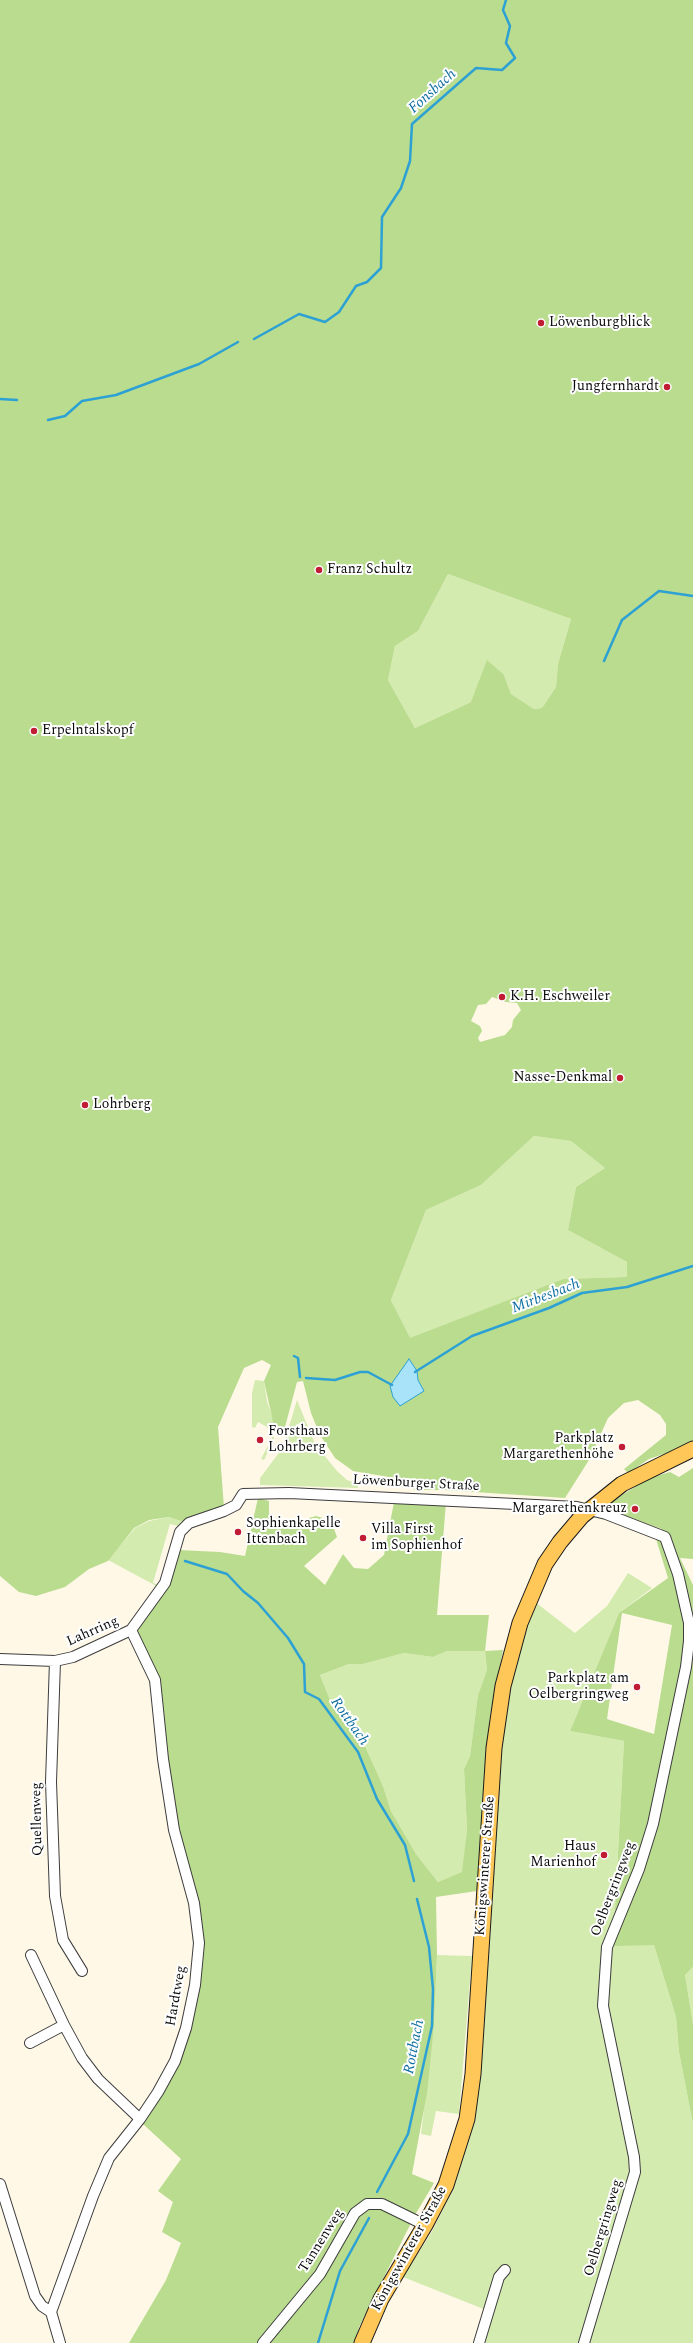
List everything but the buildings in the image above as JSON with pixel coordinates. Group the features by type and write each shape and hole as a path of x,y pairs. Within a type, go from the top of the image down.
{"main road":[{"name":"Königswinterer Straße","path":"362,2343 381,2299 425,2225 446,2185 462,2142 471,2097 494,1748 508,1661 526,1606 545,1564 570,1528 588,1509 636,1476 693,1449"}],"street":[{"name":"Löwenburger Straße","path":"243,1494 289,1493 566,1506 588,1509 665,1537"},
{"name":"Lahrring","path":"0,1659 55,1661 73,1657 131,1630 165,1584 180,1532 189,1523 224,1511 236,1505 243,1494"},
{"name":"Oelbergringweg","path":"584,2343 635,2172 634,2157 603,2006 607,1946 639,1869 653,1824 684,1675 689,1641 689,1623 678,1574 665,1537"},
{"name":"Hardtweg","path":"51,2312 93,2196 109,2158 140,2119 158,2092 181,2045 195,1985 199,1943 194,1903 174,1830 163,1759 155,1680 131,1630"},
{"name":"Quellenweg","path":"55,1661 51,1782 55,1896 63,1940 82,1971"},
{"path":"31,1955 64,2025 82,2058 98,2079 140,2119"},
{"path":"30,2043 64,2025"},
{"path":"0,2184 35,2296 42,2306 51,2312 60,2343"},
{"name":"Tannenweg","path":"263,2343 320,2274 355,2213 367,2204 382,2204 425,2225"},
{"path":"479,2343 499,2277 505,2270"}],"green space":[{"path":"0,0 693,0 693,1444 649,1459 628,1473 624,1469 666,1435 666,1424 660,1415 638,1400 624,1403 608,1418 589,1460 565,1498 444,1490 415,1490 395,1478 353,1471 335,1458 320,1435 311,1413 303,1381 297,1382 285,1427 274,1426 264,1381 271,1365 262,1360 244,1368 218,1427 224,1508 187,1523 169,1517 149,1520 134,1528 108,1561 89,1569 65,1587 36,1596 19,1592 0,1576","holes":["448,574 571,619 558,664 556,687 542,708 534,709 511,694 504,675 487,660 471,702 415,728 388,680 395,646 418,631","492,997 506,1002 517,1003 521,1010 513,1020 512,1027 505,1035 480,1042 478,1038 482,1031 480,1026 471,1021 478,1005 486,1004","534,1136 571,1141 605,1168 576,1187 568,1230 627,1262 627,1277 563,1279 410,1338 391,1300 426,1210 481,1185"]},
{"path":"448,574 571,619 558,664 556,687 542,708 534,709 511,694 504,675 471,702 415,728 388,680 395,646 418,631"},
{"path":"534,1136 571,1141 605,1168 576,1187 568,1230 627,1262 627,1277 563,1279 410,1339 391,1300 426,1210 481,1185"},
{"path":"255,1380 264,1381 267,1401 274,1422 274,1439 264,1460 261,1459 272,1438 267,1427 258,1422 255,1428 252,1427 252,1393"},
{"path":"297,1400 315,1444 337,1471 347,1480 358,1484 358,1488 260,1485 260,1478 278,1454 285,1440"},
{"path":"693,1468 693,1559 680,1558 693,1585 693,1967 685,1975 693,2024 693,2124 679,2052 676,2017 654,1945 613,1946 624,1741 570,1731 619,1613 668,1578 656,1539 662,1529 616,1513 612,1509 612,1501 650,1478 670,1472 679,1477","holes":["622,1613 672,1625 654,1734 607,1719"]},
{"path":"258,1498 269,1501 269,1527 306,1527 309,1518 316,1516 323,1518 333,1526 337,1537 304,1566 325,1585 343,1554 354,1568 368,1569 384,1555 394,1502 446,1502 437,1615 489,1615 485,1651 503,1650 490,1716 477,1891 436,1897 437,1955 434,2026 427,2093 412,2174 434,2183 415,2215 359,2327 356,2343 129,2343 166,2280 181,2243 162,2232 173,2202 158,2191 181,2159 143,2124 178,2059 194,1983 192,1904 161,1760 154,1682 131,1633 169,1584 178,1550 220,1552 245,1556","holes":["447,1651 485,1651 487,1670 478,1695 470,1756 464,1769 467,1830 462,1872 438,1882 416,1854 391,1811 383,1786 356,1726 341,1718 332,1705 320,1675 349,1664 363,1664 404,1653 433,1657"]},
{"path":"169,1517 187,1523 178,1526 170,1524 153,1583 160,1585 160,1588 108,1560 135,1528 149,1521"},
{"path":"628,1573 652,1588 619,1613 570,1731 624,1741 613,1945 654,1945 676,2017 679,2052 693,2124 693,2343 482,2343 491,2312 403,2277 431,2233 452,2192 467,2139 500,1718 534,1601 575,1633 607,1606"},
{"path":"447,1651 485,1651 487,1670 478,1695 470,1756 464,1769 467,1830 463,1872 438,1882 416,1854 391,1811 383,1786 356,1726 341,1718 332,1705 320,1675 349,1664 363,1664 404,1653 433,1657"},
{"path":"437,1955 472,1956 459,2114 436,2111 431,2136 421,2134 434,2026"},
{"path":"693,1967 693,2024 685,1975"}],"water":[{"path":"409,1359 417,1371 418,1380 424,1391 400,1406 393,1397 390,1386"}],"waterway":[{"name":"Fonsbach","path":"254,339 299,314 325,322 339,312 356,286 367,282 381,268 382,217 401,188 410,161 412,124 476,68 502,70 515,58 506,43 510,26 503,10 506,0"},
{"path":"48,420 65,416 82,401 116,395 199,364 238,342"},
{"name":"Fonsbach","path":"0,399 17,400"},
{"path":"604,661 622,620 659,591 693,596"},
{"name":"Mirbesbach","path":"415,1372 472,1336 549,1308 582,1293 627,1287 693,1266"},
{"name":"Mirbesbach","path":"294,1356 298,1358 300,1377"},
{"name":"Mirbesbach","path":"306,1378 335,1380 360,1372 368,1372 392,1385"},
{"name":"Rottbach","path":"185,1561 227,1574 243,1591 258,1603 288,1638 304,1664 305,1692 319,1699 358,1752 377,1799 405,1845 414,1881"},
{"name":"Rottbach","path":"377,2192 408,2134 432,2026 433,1989 429,1947 417,1899"},
{"name":"Rottbach","path":"318,2343 340,2271 369,2218"}],"place":[{"name":"Löwenburgblick","path":"541,323"},
{"name":"Jungfernhardt","path":"667,387"},
{"name":"Franz Schultz","path":"319,570"},
{"name":"Erpelntalskopf","path":"34,731"},
{"name":"K.H. Eschweiler","path":"502,997"},
{"name":"Nasse-Denkmal","path":"620,1078"},
{"name":"Lohrberg","path":"85,1105"},
{"name":"Forsthaus Lohrberg","path":"260,1440"},
{"name":"Parkplatz Margarethenhöhe","path":"622,1447"},
{"name":"Margarethenkreuz","path":"635,1509"},
{"name":"Sophienkapelle Ittenbach","path":"238,1532"},
{"name":"Villa First im Sophienhof","path":"363,1538"},
{"name":"Parkplatz am Oelbergringweg","path":"637,1687"},
{"name":"Haus Marienhof","path":"604,1855"}]}
